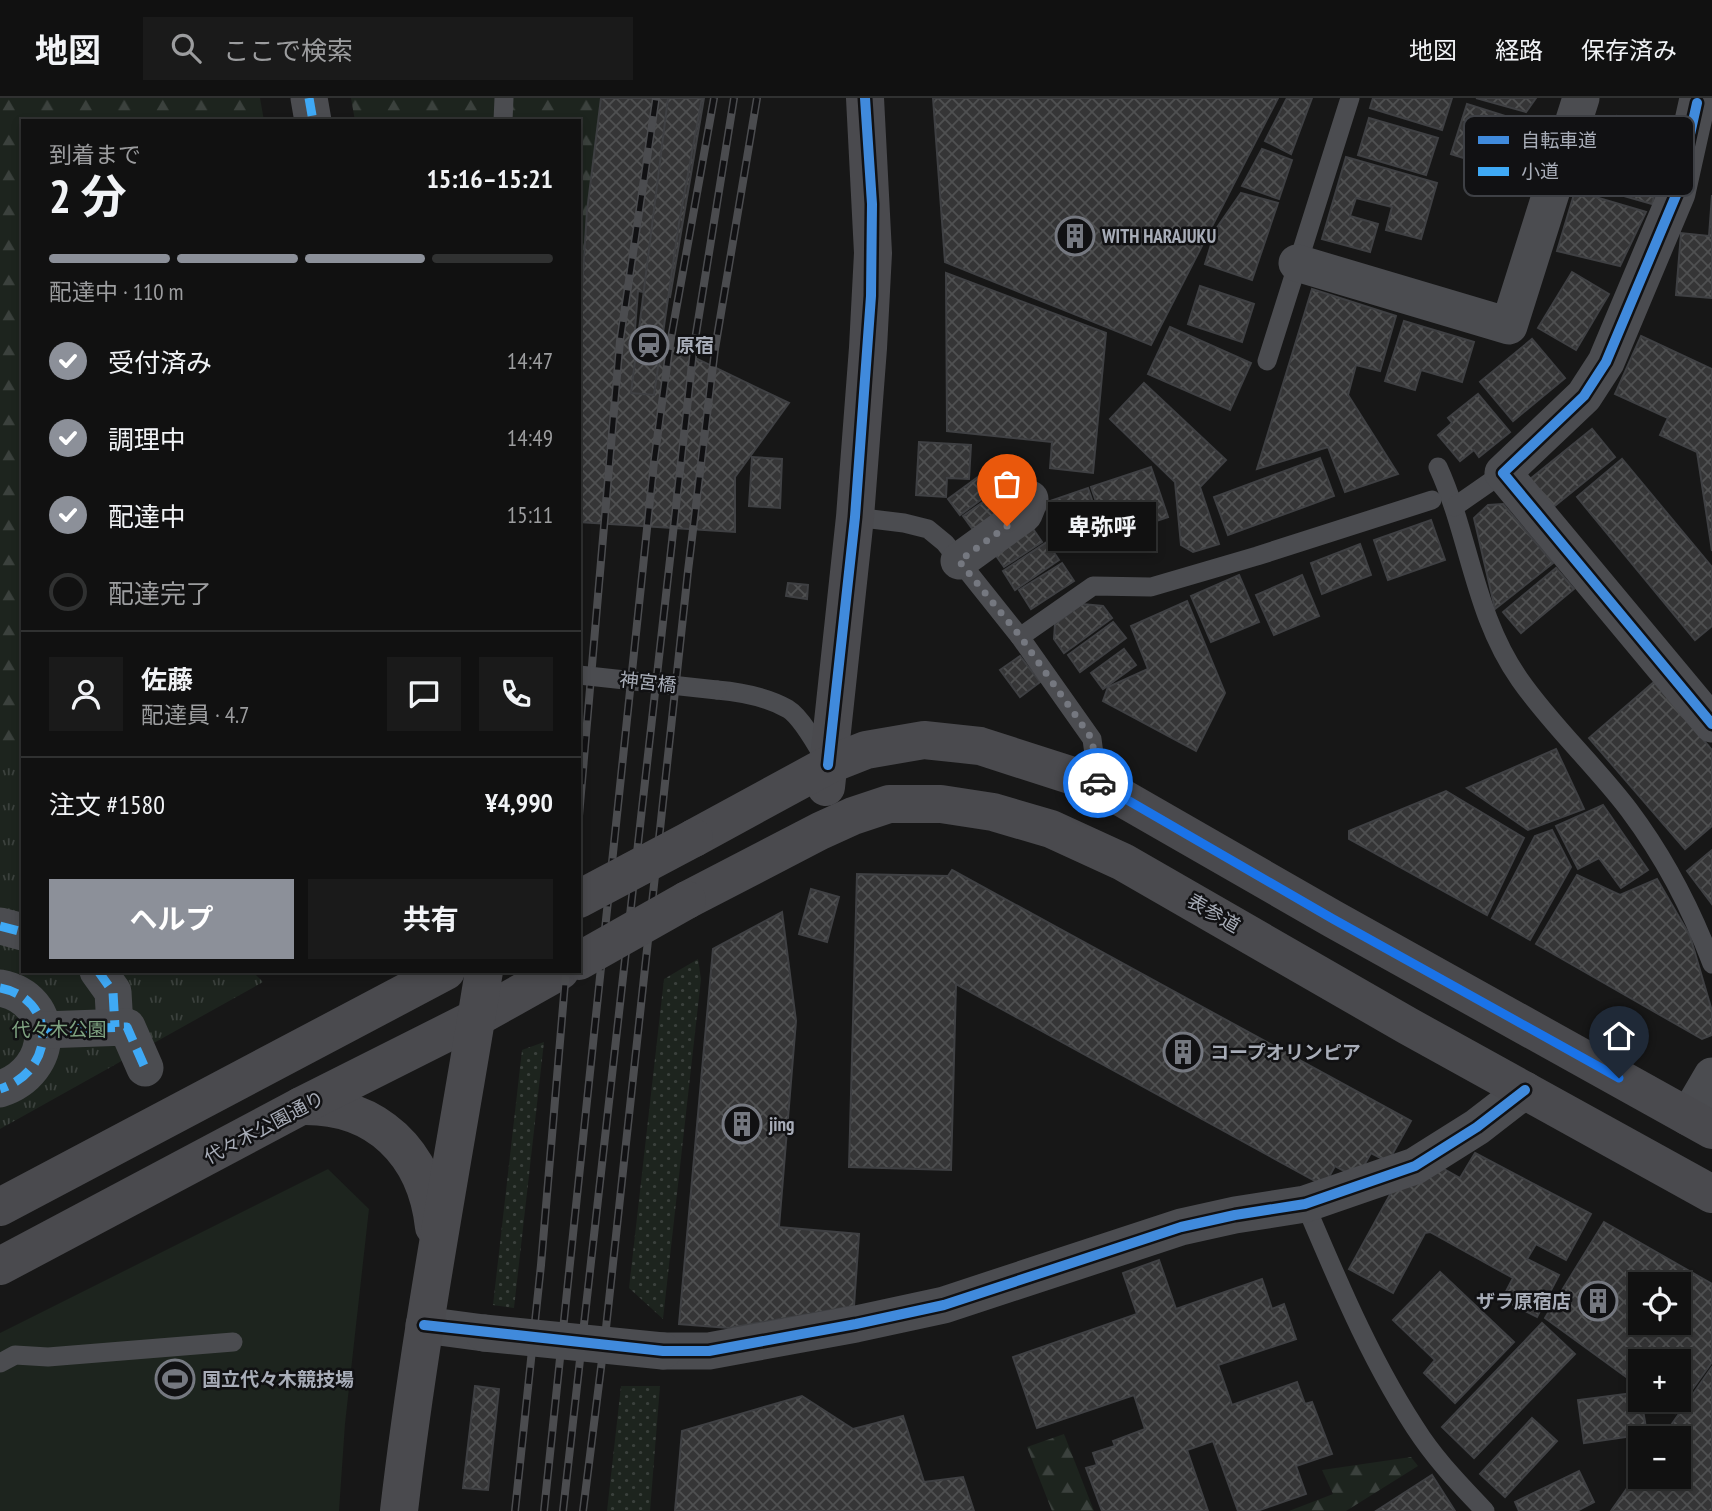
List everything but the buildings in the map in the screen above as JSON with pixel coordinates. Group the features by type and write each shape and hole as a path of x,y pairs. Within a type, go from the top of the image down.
{"main road":[{"path":"820,831 855,517 868,348 873,253 865,98"},
{"path":"581,898 828,765 866,750 924,740 980,746 1098,784 1700,1124"},
{"name":"表参道","path":"581,960 687,900 853,816 889,804 918,802 993,812 1051,829 1123,862 1712,1194"},
{"path":"0,1207 442,973"},
{"path":"399,1511 435,1250 484,973"},
{"name":"代々木公園通り","path":"0,1266 544,980"},
{"path":"301,1106 324,1106 350,1111 375,1122 400,1144 419,1170 430,1198 435,1250"}],"street":[{"path":"309,98 313,119"},
{"path":"1575,116 1581,98"},
{"path":"1297,264 1509,326 1550,196"},
{"path":"1676,196 1606,362 1584,396 1503,473 1712,724"},
{"path":"959,561 1024,514 1030,499"},
{"path":"0,926 21,931"},
{"path":"99,973 113,992 116,1027"},
{"path":"0,988 11,990 26,1000 37,1014 43,1030 43,1046 37,1062 21,1080 0,1088"},
{"path":"43,1030 127,1027 145,1068"},
{"path":"1700,1124 1712,1076"},
{"path":"424,1325 663,1351 709,1351 856,1324 944,1305 1181,1227 1305,1204 1415,1166 1477,1127 1525,1090"}],"lane":[{"path":"503,119 504,98"},
{"path":"1267,361 1350,98"},
{"path":"1438,467 1454,507 1479,601 1499,646 1520,680 1629,810 1655,847 1680,889 1712,964"},
{"path":"1454,507 1503,473"},
{"path":"1020,636 1093,586 1151,587 1268,553 1432,500"},
{"path":"855,517 928,529 945,543 1020,636 1092,739 1098,784"},
{"name":"神宮橋","path":"581,675 743,693 789,709 811,736 828,765"},
{"path":"1305,1204 1346,1299 1385,1377 1423,1439 1485,1511"},
{"path":"0,1363 15,1355 48,1357 233,1342"}],"green space":[{"path":"0,98 260,98 264,119 21,119 21,813 0,815"},
{"path":"351,98 630,98 581,502 581,119 355,119"},
{"name":"代々木公園","path":"0,739 21,758 21,973 254,973 263,982 0,1129"},
{"path":"698,959 701,979 663,1319 629,1288 664,979"},
{"path":"544,1042 514,1308 493,1305 522,1050"},
{"name":"国立代々木競技場","path":"328,1169 369,1209 345,1424 339,1511 0,1511 0,1333"},
{"path":"621,1386 660,1386 650,1511 607,1511"},
{"path":"1064,1434 1094,1511 1052,1511 1027,1447"},
{"path":"1411,1457 1418,1466 1346,1511 1289,1511 1333,1494 1322,1470"}],"railway":[{"path":"581,793 620,341 656,98"},
{"path":"544,1511 654,462 670,344 714,98"},
{"path":"563,1511 694,346 734,98"},
{"path":"583,1511 606,1328 688,571 715,349 757,98"},
{"path":"515,1511 541,1265 566,973"}],"marked path":[{"path":"309,98 313,119"},
{"path":"0,926 21,931"},
{"path":"99,973 113,992 115,1027"},
{"path":"0,988 19,995 32,1006 40,1020 43,1036 40,1052 32,1067 18,1080 0,1089"},
{"path":"43,1030 127,1027 145,1068"}],"cycle path":[{"path":"828,765 855,517 871,296 872,204 865,98"},
{"path":"1694,116 1697,103"},
{"path":"1676,196 1606,362 1584,396 1503,473 1712,724"},
{"path":"424,1325 663,1351 709,1351 856,1324 944,1305 1181,1227 1305,1204 1415,1166 1477,1127 1525,1090"}],"way so far":[{"path":"1007,526 959,561 1020,636 1092,739 1098,783"}],"place":[{"name":"WITH HARAJUKU","path":"1075,236"},
{"name":"原宿","path":"649,345"},
{"name":"卑弥呼","path":"1007,526"},
{"name":"コープオリンピア","path":"1183,1052"},
{"name":"jing","path":"742,1124"},
{"name":"ザラ原宿店","path":"1598,1301"},
{"name":"国立代々木競技場","path":"175,1379"}],"route":[{"path":"1098,783 1333,919 1619,1078"}]}
